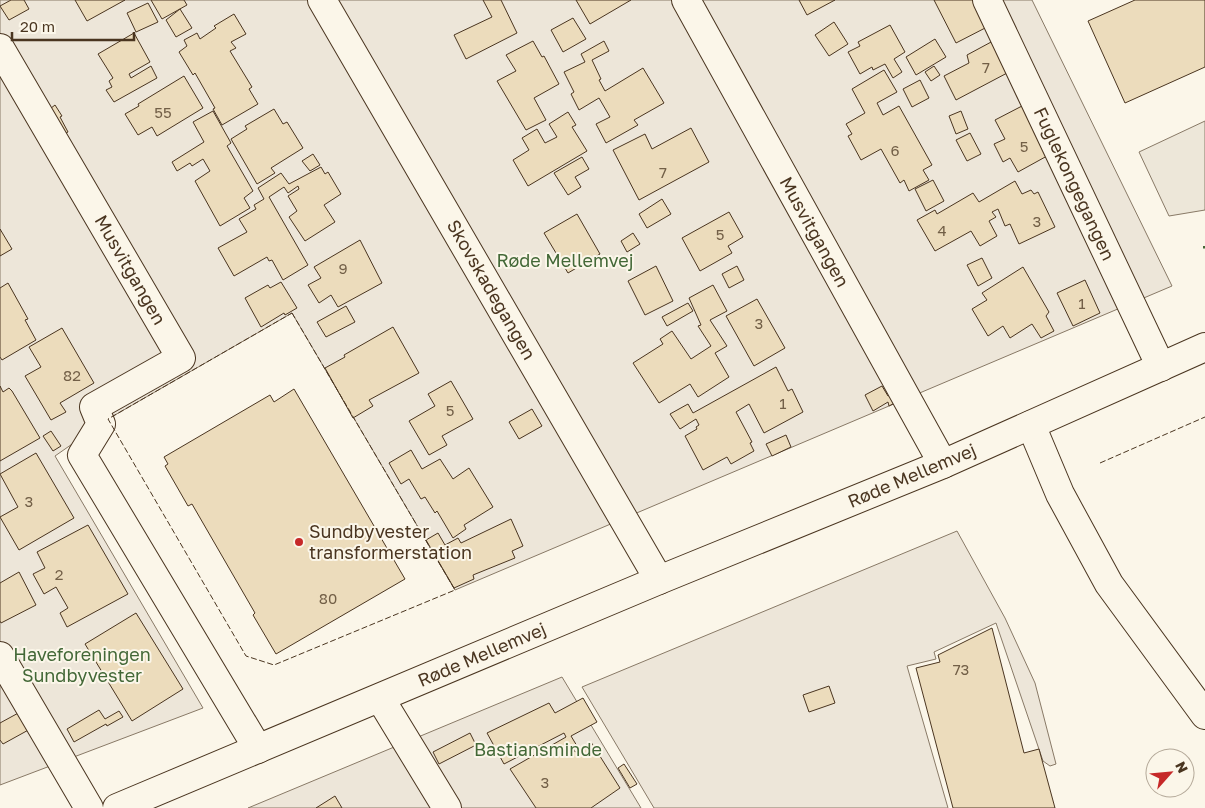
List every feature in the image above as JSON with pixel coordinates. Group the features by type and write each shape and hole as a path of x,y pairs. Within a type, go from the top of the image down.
{"street":[{"name":"Skovskadegangen","path":"322,0 659,580"},
{"name":"Musvitgangen","path":"686,0 943,464"},
{"name":"Fuglekongegangen","path":"987,0 1161,367"},
{"name":"Musvitgangen","path":"0,48 181,358 94,407 101,424 82,455 258,749"},
{"name":"Røde Mellemvej","path":"126,806 659,580 943,464 1205,347"},
{"path":"1031,425 1060,494 1109,584 1205,715"},
{"path":"0,656 89,808"},
{"path":"380,698 447,808"}],"green space":[{"name":"Røde Mellemvej","path":"0,0 1032,0 1172,286 455,590 292,313 108,419 55,456 203,708 0,785"},
{"path":"957,531 1005,618 1035,683 1056,764 1050,766 1043,761 996,623 934,652 936,659 907,666 948,808 654,808 582,687"},
{"name":"Bastiansminde","path":"562,677 641,808 248,808"}],"shaded area":[{"path":"1205,121 1205,210 1169,216 1139,152"}],"building":[{"path":"11,0 24,0 29,9 9,20 0,6"},
{"path":"75,0 125,0 87,21"},
{"path":"151,0 184,0 187,5 162,19"},
{"path":"483,0 501,0 517,33 466,59 454,35 492,17"},
{"path":"576,0 631,0 590,24"},
{"path":"799,0 835,0 807,15"},
{"path":"934,0 976,0 989,26 956,43"},
{"path":"1135,0 1205,0 1205,67 1125,103 1088,21"},
{"path":"148,3 158,22 136,32 127,13"},
{"path":"180,9 192,28 176,37 166,20"},
{"path":"234,14 246,34 231,42 236,48 230,51 252,87 249,89 258,104 222,125 213,109 215,108 195,73 193,75 179,52 187,46 184,40 197,33 200,39 216,28 214,26"},
{"path":"573,18 586,39 563,52 551,30"},
{"path":"834,22 848,44 829,56 815,35"},
{"path":"890,25 905,52 894,59 902,72 893,78 885,64 873,70 872,67 860,74 848,52 860,46 858,42"},
{"path":"134,33 150,62 129,74 131,78 151,66 157,78 114,102 106,90 112,87 109,81 113,78 98,54"},
{"path":"935,39 946,57 916,75 906,57"},
{"path":"533,41 542,57 544,56 559,84 534,98 546,120 526,130 497,81 516,71 506,55"},
{"path":"604,41 609,51 592,60 605,91 643,68 664,103 634,120 638,125 606,143 596,124 610,117 599,98 579,110 571,94 574,92 564,72 585,62 581,54"},
{"path":"993,41 1009,72 956,100 944,76 969,63 967,55"},
{"path":"934,66 940,75 931,81 925,72"},
{"path":"884,70 897,92 877,103 883,115 899,106 932,165 923,170 929,180 909,191 904,180 900,183 881,149 861,160 848,136 852,134 846,124 865,113 852,89"},
{"path":"184,76 203,108 157,136 152,127 138,135 125,114"},
{"path":"920,80 929,98 912,107 903,89"},
{"path":"55,105 62,116 60,117 68,132 60,136 46,112"},
{"path":"1022,106 1047,156 1018,172 1010,158 1003,162 994,144 1005,139 995,120"},
{"path":"274,109 283,124 287,122 303,148 271,168 275,173 257,184 231,139 247,129 245,126"},
{"path":"213,111 231,143 227,146 253,191 244,198 250,208 220,226 195,181 210,171 203,159 192,166 190,163 177,171 172,162 204,142 193,122"},
{"path":"961,111 968,129 956,134 949,116"},
{"path":"568,112 576,125 572,127 587,151 528,186 513,160 529,150 522,138 537,129 545,143 557,137 549,124"},
{"path":"691,128 709,162 639,200 613,150 645,134 652,149"},
{"path":"970,133 981,154 967,161 956,140"},
{"path":"313,154 320,165 310,171 302,161"},
{"path":"582,157 589,169 575,177 581,187 568,195 554,173"},
{"path":"321,167 325,174 328,172 341,194 324,205 335,222 305,241 289,217 297,211 288,196 299,189 298,186 288,193 284,187 269,197 308,265 283,280 272,260 269,261 267,257 234,276 218,248 247,232 239,219 256,209 254,205 264,199 258,188 281,173 289,184"},
{"path":"933,180 944,201 926,211 915,189"},
{"path":"1015,181 1022,194 1031,190 1034,194 1038,192 1055,227 1019,244 1010,224 1005,226 998,209 992,212 996,217 989,221 997,236 980,246 971,231 935,251 917,220 935,210 937,214 973,193 979,202"},
{"path":"662,199 671,214 647,228 639,214"},
{"path":"729,212 743,237 728,246 732,253 700,271 682,238"},
{"path":"577,214 600,254 568,273 544,233"},
{"path":"0,229 12,249 0,256"},
{"path":"633,233 640,244 627,252 621,241"},
{"path":"360,240 382,283 338,307 331,295 319,303 308,285 321,278 314,267"},
{"path":"982,258 992,278 978,286 967,265"},
{"path":"656,266 673,301 645,315 628,281"},
{"path":"737,266 744,280 729,288 722,274"},
{"path":"1023,267 1049,312 1046,316 1054,331 1041,338 1032,324 1010,338 1003,326 988,336 972,309 987,300 982,293"},
{"path":"1085,280 1100,313 1073,326 1057,293"},
{"path":"281,282 297,308 285,315 284,313 261,327 245,298 268,285 270,288"},
{"path":"8,283 28,319 25,320 36,340 2,360 0,357 0,288"},
{"path":"713,285 727,311 710,320 727,346 715,353 729,377 698,397 690,384 659,403 633,363 663,344 660,339 672,331 691,359 711,346 698,326 701,325 689,298"},
{"path":"757,299 785,348 754,366 726,316"},
{"path":"688,303 693,311 667,326 662,317"},
{"path":"346,306 355,322 326,337 317,322"},
{"path":"393,327 419,373 369,400 373,406 353,418 325,368"},
{"path":"62,328 94,383 60,403 66,412 51,420 25,376 41,367 29,347"},
{"path":"776,367 788,391 792,389 803,412 764,433 749,404 736,412 752,442 750,443 754,451 731,464 727,457 703,470 685,436 697,429 696,427 699,425 696,419 680,429 670,414 688,404 693,413"},
{"path":"451,381 473,419 442,436 447,445 429,455 409,421 435,406 428,394"},
{"path":"0,386 3,392 9,388 12,391 40,438 0,461"},
{"path":"882,386 888,396 898,391 902,399 889,406 888,402 873,411 865,395"},
{"name":"Sundbyvester transformerstation","path":"294,389 405,579 276,654 253,615 255,613 192,504 188,506 165,466 168,464 164,457 270,395 274,402"},
{"path":"532,409 542,426 519,439 509,422"},
{"path":"51,431 61,446 53,451 43,436"},
{"path":"786,435 791,447 772,456 766,444"},
{"path":"411,450 422,469 440,459 453,479 469,468 493,507 464,525 466,529 453,538 437,511 435,513 425,497 421,499 409,479 401,484 389,463"},
{"path":"36,453 74,518 19,550 0,517 18,507 0,474"},
{"path":"511,519 523,546 512,551 515,558 473,575 474,579 454,588 426,540 438,533 445,545 458,538 461,543"},
{"path":"88,525 128,594 67,627 60,613 68,608 56,587 44,594 33,574 45,568 37,552"},
{"path":"19,572 36,605 1,623 0,583"},
{"path":"136,613 183,689 132,721 85,644"},
{"path":"992,628 1024,753 1039,749 1055,808 953,808 916,668 940,662 938,655"},
{"path":"829,686 835,703 809,712 803,695"},
{"path":"583,698 597,722 571,736 577,746 573,748 575,752 591,742 620,788 591,808 536,808 510,769 566,737 564,733 504,764 487,733 549,703 555,713"},
{"path":"99,710 105,719 119,711 123,717 74,742 67,729"},
{"path":"22,711 32,728 3,744 0,740 0,723"},
{"path":"470,733 476,745 439,764 433,752"},
{"path":"624,764 637,784 630,788 618,768"},
{"path":"335,796 342,808 316,808"}],"fence":[{"path":"292,313 455,590 274,665 246,656 108,419 292,313"},
{"path":"1100,463 1205,417"}],"place":[{"name":"Sundbyvester transformerstation","path":"299,542"}],"park label":[{"name":"Haveforeningen Sundbyvester","path":"82,665"}]}
